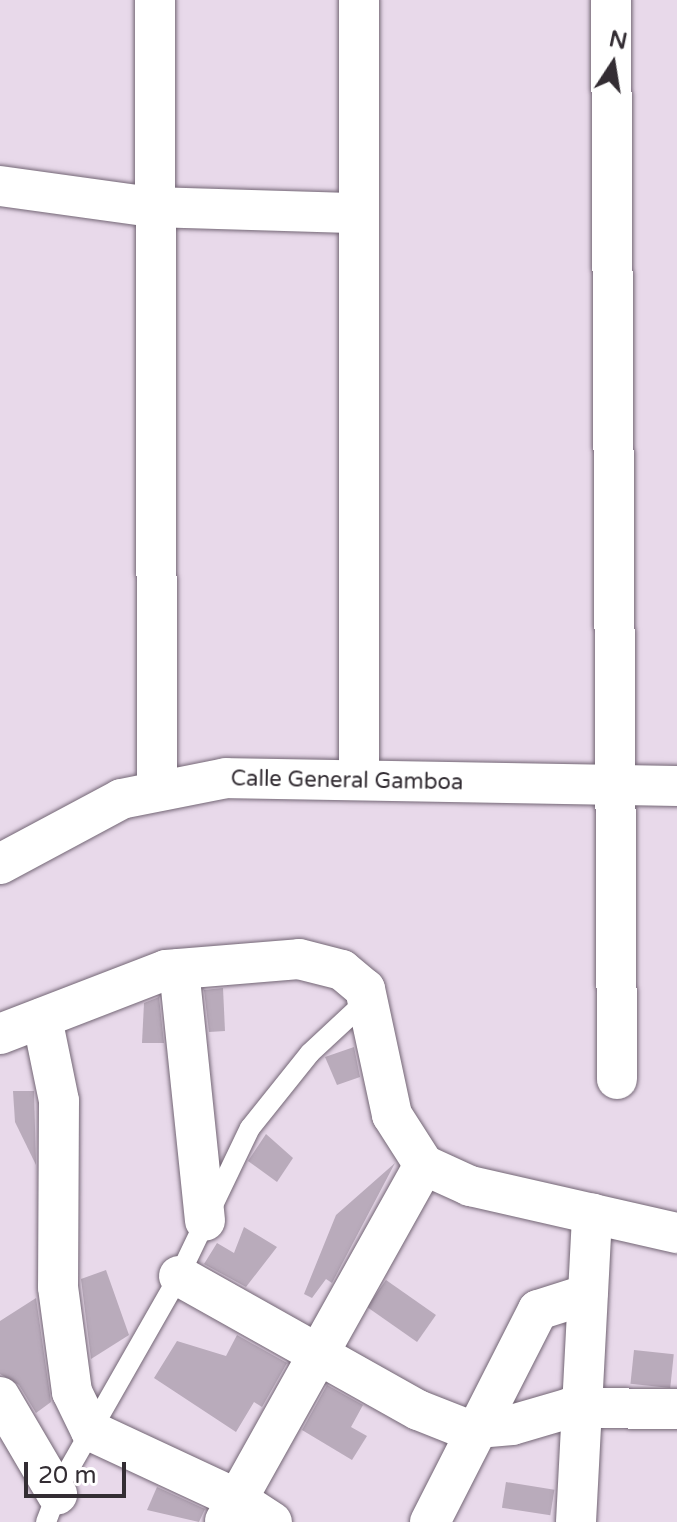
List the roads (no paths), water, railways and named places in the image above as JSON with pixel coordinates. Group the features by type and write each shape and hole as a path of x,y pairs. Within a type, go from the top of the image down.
{"street":[{"path":"155,0 152,207 157,790"},
{"path":"359,0 359,780"},
{"path":"611,0 617,1079"},
{"path":"0,186 152,207 359,213"},
{"name":"Calle General Gamboa","path":"0,864 121,799 226,778 677,786"},
{"path":"0,1034 179,969 299,959 342,970 365,989 392,1115 424,1165 470,1186 677,1233"},
{"path":"179,969 205,1221"},
{"path":"42,1018 59,1101 58,1287 72,1392 91,1431 230,1510 272,1522"},
{"path":"230,1510 424,1165"},
{"path":"576,1522 592,1213"},
{"path":"179,1276 418,1410 476,1428 512,1425 582,1407 677,1409"},
{"path":"430,1522 538,1310 588,1294"},
{"path":"0,1397 52,1508"}],"lane":[{"path":"52,1508 91,1431 179,1276 250,1128 310,1053 367,1000"}]}
